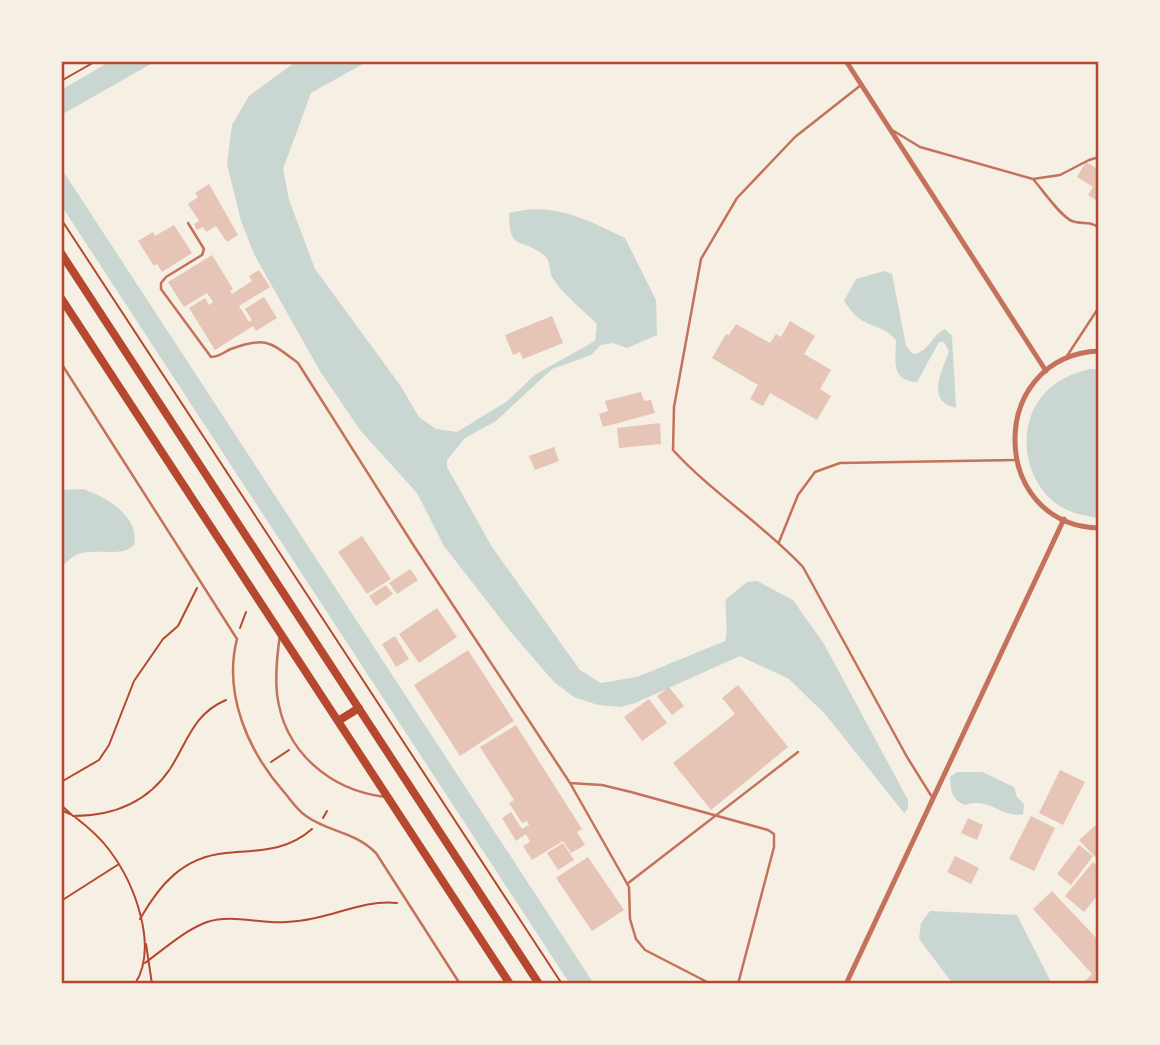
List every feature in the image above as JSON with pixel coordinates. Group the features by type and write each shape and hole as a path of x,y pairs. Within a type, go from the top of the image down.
{"main road":[{"path":"61,253 539,984"},
{"path":"61,298 510,984"},
{"path":"338,721 359,708"}],"street":[{"path":"846,61 1046,371"},
{"path":"1099,351 1080,353 1065,359 1046,371 1030,387 1017,414 1014,445 1021,475 1034,495 1050,511 1078,524 1099,528"},
{"path":"846,984 1064,519"}],"lane":[{"path":"861,85 794,137 737,198 701,259 674,407 673,450 689,467 779,542 803,567 907,757 933,798"},
{"path":"889,128 920,147 1033,178 1060,176 1099,157"},
{"path":"1033,178 1065,216 1073,221 1093,223 1099,228"},
{"path":"188,223 204,249 202,255 166,277 161,283 161,289 211,357 257,340 273,344 298,363 414,546 570,783 627,884 630,919 636,939 645,950 711,984"},
{"path":"1065,359 1099,307"},
{"path":"61,363 237,639 233,672 234,697 247,736 264,766 303,814 319,824 364,841 376,853 460,984"},
{"path":"779,542 798,495 815,472 840,463 1016,460"},
{"path":"280,632 276,666 277,695 282,718 297,744 317,769 336,783 363,794 388,798"},
{"path":"627,884 798,751"},
{"path":"570,783 602,785 768,830 774,834 775,839 738,984"}],"path":[{"path":"61,81 96,61"},
{"path":"61,219 562,984"},
{"path":"61,782 99,760 109,745 134,681 163,639 178,626 200,581"},
{"path":"237,639 246,612"},
{"path":"61,810 73,816 96,816 133,804 170,769 188,735 211,706 234,697"},
{"path":"264,766 297,744"},
{"path":"61,805 97,835 132,886 152,984"},
{"path":"140,919 169,877 185,867 206,856 273,850 301,839 319,824 327,811"},
{"path":"61,901 119,864"},
{"path":"145,962 195,927 210,921 237,918 272,923 332,915 380,901 409,904"},
{"path":"135,984 145,962 145,940"}],"shaded area":[{"path":"111,61 156,61 61,115 61,90"},
{"path":"297,61 368,61 311,93 283,169 289,200 315,269 400,385 419,417 436,429 457,432 506,402 536,374 595,341 597,324 558,286 544,255 514,239 509,213 540,209 569,214 625,238 656,300 657,335 627,348 613,343 601,345 591,355 552,369 496,421 465,438 447,460 447,467 492,547 580,670 601,683 637,677 725,641 726,599 747,582 757,581 793,600 824,644 908,800 908,809 904,813 826,715 789,679 740,656 635,703 621,707 598,705 574,697 554,682 510,631 444,546 417,493 360,430 320,371 255,256 241,221 227,164 232,125 249,96"},
{"path":"61,168 594,984 570,984 61,205"},
{"path":"884,271 892,274 906,346 913,354 923,350 945,329 952,336 956,408 941,399 938,392 940,376 949,351 944,342 939,342 917,382 902,378 896,368 896,340 885,330 859,318 844,301 856,279"},
{"path":"1090,369 1099,369 1099,518 1067,510 1045,493 1030,464 1027,447 1027,430 1039,400 1060,381"},
{"path":"83,489 102,497 127,517 132,525 134,545 121,551 81,553 61,567 61,490"},
{"path":"957,772 982,772 1014,787 1017,797 1024,804 1023,814 1016,815 981,803 960,803 954,797 950,777"},
{"path":"930,911 1017,915 1052,984 953,984 919,939 921,923"}],"building":[{"path":"1086,162 1099,170 1099,202 1088,195 1093,187 1077,177"},
{"path":"209,184 238,235 227,242 216,226 206,232 203,227 197,230 194,224 199,221 188,204 198,197 195,193"},
{"path":"174,225 192,253 162,272 157,264 154,266 138,241 153,232 155,236"},
{"path":"212,255 233,289 230,291 232,294 252,281 249,276 259,270 270,287 239,306 249,322 252,320 245,309 264,297 277,318 256,331 253,326 215,350 189,308 205,298 209,305 213,302 207,293 184,307 168,282"},
{"path":"552,316 563,343 523,359 520,352 513,355 505,335"},
{"path":"790,321 815,336 804,354 831,370 820,389 831,396 817,420 770,393 763,406 750,399 758,385 712,358 726,334 729,335 736,324 770,343 776,334 781,337"},
{"path":"641,392 644,401 651,400 655,413 603,427 599,414 608,411 605,401"},
{"path":"660,423 661,444 619,448 617,428"},
{"path":"554,447 559,461 535,470 529,456"},
{"path":"362,536 391,579 367,594 338,552"},
{"path":"410,569 418,580 397,594 389,583"},
{"path":"386,585 393,594 376,606 369,596"},
{"path":"437,608 457,637 419,663 399,634"},
{"path":"395,636 409,659 396,667 382,644"},
{"path":"468,650 514,721 460,756 414,685"},
{"path":"738,685 788,747 711,810 673,763 735,714 722,698"},
{"path":"669,687 684,706 672,715 657,696"},
{"path":"649,699 667,723 642,741 624,717"},
{"path":"516,725 582,829 577,832 585,845 571,853 563,841 532,860 523,846 530,842 526,834 516,841 502,818 511,812 522,829 529,825 527,821 522,823 509,803 514,800 480,747"},
{"path":"1060,770 1085,782 1063,825 1039,813"},
{"path":"1031,816 1055,828 1034,871 1009,859"},
{"path":"968,818 983,825 977,840 961,833"},
{"path":"1096,825 1099,828 1099,861 1079,840"},
{"path":"563,843 574,860 558,870 547,853"},
{"path":"1079,845 1093,856 1071,885 1057,874"},
{"path":"955,856 979,868 971,884 947,872"},
{"path":"588,857 624,910 592,931 556,878"},
{"path":"1093,862 1099,867 1099,894 1084,912 1065,896"},
{"path":"1052,891 1099,941 1099,984 1082,984 1092,974 1033,909"}]}
